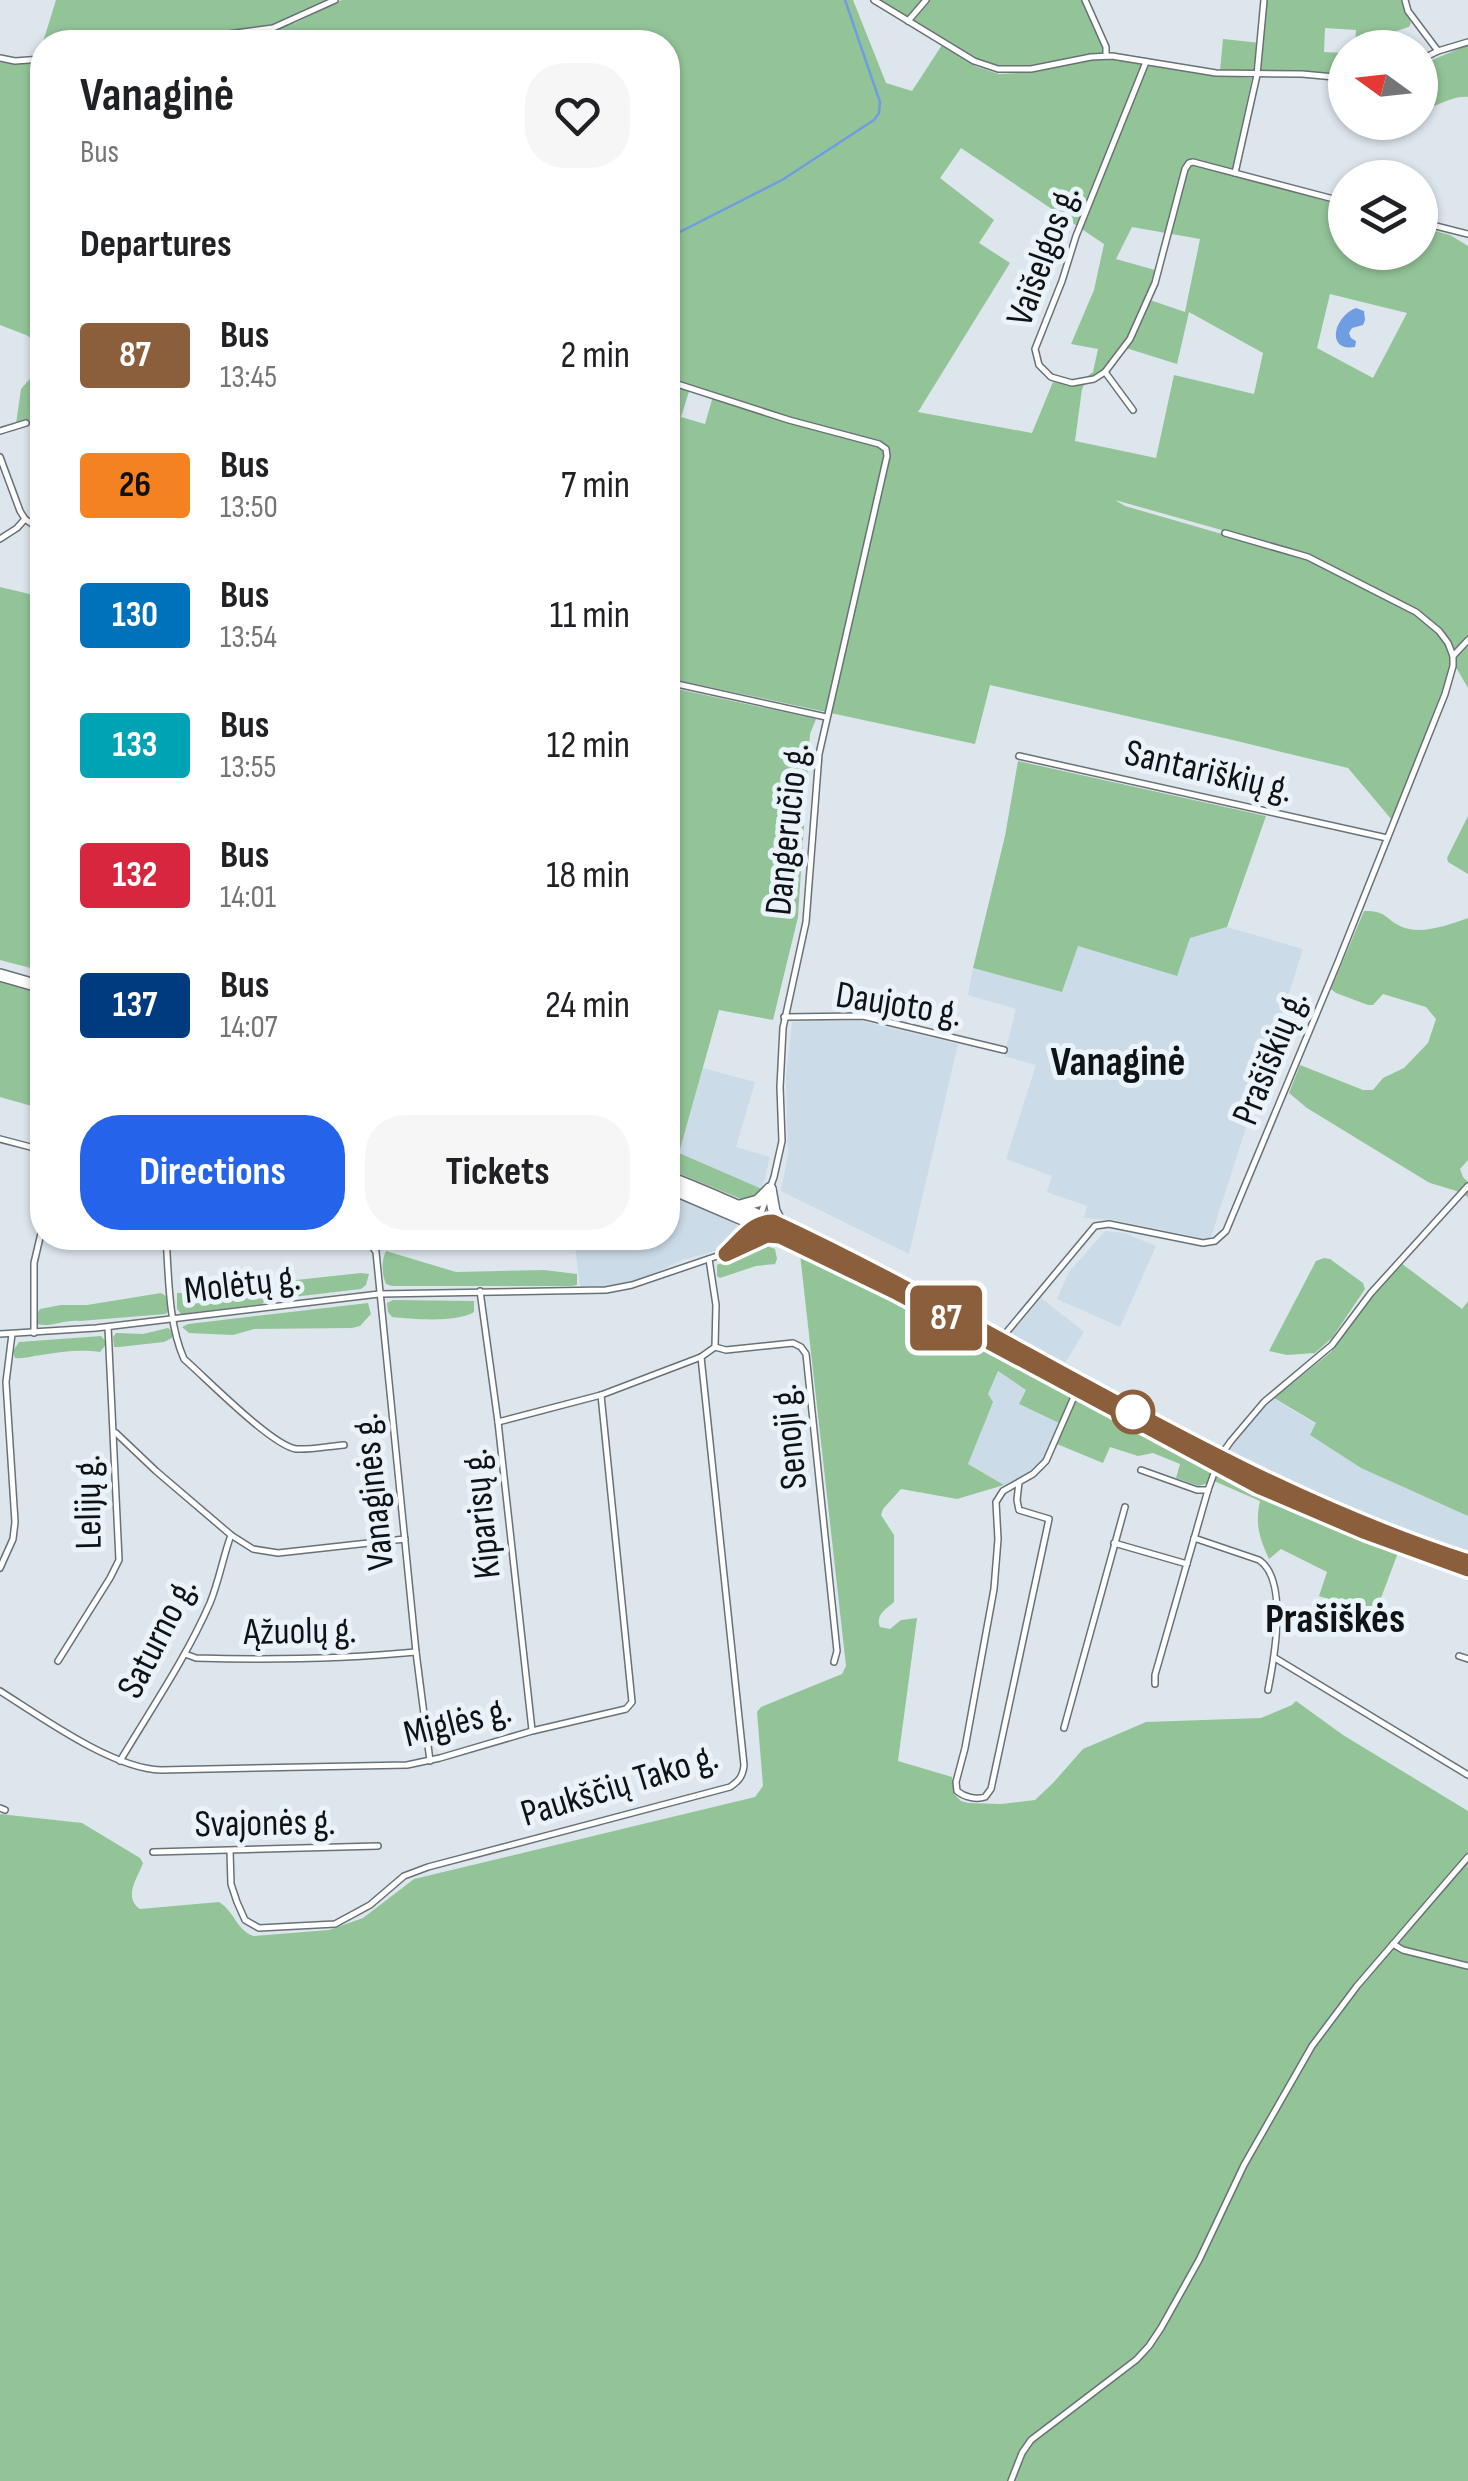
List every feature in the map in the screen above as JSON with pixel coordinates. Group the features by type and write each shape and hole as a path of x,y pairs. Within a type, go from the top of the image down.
{"highway":[{"path":"0,967 30,976"},
{"path":"0,975 30,983"},
{"path":"680,1183 736,1211 742,1243"},
{"path":"680,1190 757,1218 885,1276 1218,1462"},
{"path":"736,1211 758,1201 770,1190"},
{"path":"770,1190 778,1228 1077,1390 1218,1462 1468,1565"},
{"path":"742,1243 757,1218"},
{"path":"726,1254 778,1228"}],"street":[{"path":"258,30 273,28 335,0"},
{"path":"874,0 974,61 998,69 1031,70 1106,56 1216,73 1328,77"},
{"path":"908,21 926,0"},
{"path":"1085,0 1106,46 1106,56"},
{"path":"1235,173 1258,75 1264,0"},
{"path":"1405,0 1422,30"},
{"path":"1438,51 1468,42"},
{"path":"0,58 30,60"},
{"name":"Vaišelgos g.","path":"1105,372 1078,383 1051,378 1039,365 1036,349 1076,236 1146,62"},
{"path":"1133,410 1105,372 1130,338 1155,283 1186,165 1193,162 1328,198"},
{"path":"1438,226 1468,234"},
{"name":"Dangeručio g.","path":"680,385 879,444 886,449 887,456 819,754 806,922 784,1016 782,1141 770,1190 757,1218"},
{"path":"0,431 26,423"},
{"path":"0,457 14,498 30,523"},
{"path":"0,539 25,519"},
{"path":"1225,532 1308,558 1416,612 1440,631 1453,656"},
{"name":"Prašiškių g.","path":"1000,1340 1095,1226 1109,1224 1203,1243 1214,1241 1226,1231 1445,694 1453,656 1468,640"},
{"path":"680,685 827,718"},
{"name":"Santariškių g.","path":"1019,756 1388,838"},
{"name":"Daujoto g.","path":"784,1016 864,1016 1004,1050"},
{"path":"0,1139 30,1147"},
{"path":"1155,1684 1208,1490 1230,1441 1264,1402 1332,1345 1371,1293 1468,1186"},
{"path":"34,1333 37,1250"},
{"path":"167,1250 178,1346 184,1359 273,1438 295,1448 344,1445"},
{"name":"Vanaginės g.","path":"374,1250 430,1761"},
{"name":"Molėtų g.","path":"0,1334 108,1326 380,1294 618,1289 726,1254"},
{"path":"498,1422 601,1394 701,1357 714,1347 716,1305 709,1258"},
{"name":"Kiparisų g.","path":"480,1292 532,1732"},
{"name":"Lelijų g.","path":"58,1662 119,1560 108,1326"},
{"path":"0,1568 14,1539 6,1382 12,1334"},
{"name":"Senoji g.","path":"714,1347 726,1350 793,1343 802,1346 806,1354 837,1650 834,1662"},
{"name":"Paukščių Tako g.","path":"230,1852 234,1892 249,1924 265,1928 335,1924 370,1905 404,1876 428,1867 712,1792 738,1781 744,1765 701,1357"},
{"path":"1018,1482 1019,1510 1048,1519 990,1789 982,1798 966,1796 957,1791 956,1782 994,1589 996,1502 1003,1490 1018,1482 1033,1474 1046,1461 1077,1390"},
{"name":"Miglės g.","path":"0,1691 120,1761 161,1770 407,1765 626,1710 632,1705 601,1394"},
{"path":"114,1430 156,1471 252,1550 278,1553 405,1539"},
{"path":"1141,1470 1197,1490 1208,1490"},
{"path":"1064,1728 1125,1507"},
{"name":"Saturno g.","path":"120,1761 185,1654 212,1599 231,1535"},
{"path":"1194,1538 1266,1565 1275,1594 1274,1658 1268,1690"},
{"path":"1114,1543 1187,1564"},
{"name":"Ąžuolų g.","path":"185,1654 196,1658 310,1659 416,1652"},
{"path":"1459,1656 1468,1660"},
{"path":"1274,1658 1468,1775"},
{"name":"Svajonės g.","path":"153,1852 378,1846"},
{"path":"1010,2481 1031,2440 1149,2346 1312,2046 1357,1986 1468,1857"},
{"path":"1393,1944 1468,1966"}],"shaded area":[{"path":"1227,927 1303,949 1211,1237 1084,1218 1087,1206 1047,1192 1052,1176 1006,1159 1036,1065 1004,1056 1016,1009 968,995 973,968 1062,992 1077,946 1176,976 1190,938"},
{"path":"840,1019 958,1044 909,1254 781,1191 788,1154 786,1078 792,1022"},
{"path":"703,1068 755,1082 736,1147 770,1157 762,1189 680,1153"},
{"path":"680,1198 736,1224 739,1235 726,1248 682,1260 620,1286 580,1288 576,1250 680,1250"},
{"path":"1105,1231 1124,1233 1156,1246 1120,1327 1057,1299 1069,1272"},
{"path":"1039,1296 1084,1332 1062,1368 1007,1338"},
{"path":"998,1371 1026,1390 1020,1405 1059,1423 1052,1442 1057,1444 1044,1469 1023,1483 1004,1485 968,1464 992,1403 988,1394"},
{"path":"1267,1395 1316,1424 1310,1435 1361,1468 1468,1516 1468,1554 1375,1521 1284,1482 1223,1445"}],"green space":[{"path":"56,0 329,0 276,25 244,30 47,30"},
{"path":"342,0 853,0 886,83 912,91 942,45 975,66 999,74 1120,58 1168,69 1252,78 1231,175 1328,201 1328,270 1438,270 1438,232 1468,246 1468,688 1457,669 1450,670 1392,820 1348,768 990,685 975,744 680,681 680,30 269,30 295,23","holes":["961,148 1104,244 1094,290 1071,344 1098,349 1093,372 1076,385 1053,382 1032,433 918,412 1010,263 979,243 994,220 940,178","1132,227 1200,239 1185,312 1147,299 1155,270 1116,259","1330,294 1407,313 1373,378 1317,348","1189,312 1263,353 1254,394 1174,375 1156,458 1075,441 1084,385 1104,377 1126,348 1177,364","691,385 714,393 705,424 681,417","1115,500 1289,549 1288,553 1125,506"]},
{"path":"880,0 1082,0 1103,49 1102,53 1027,67 994,67 974,59"},
{"path":"1265,0 1401,0 1411,23 1399,30 1325,28 1328,73 1220,71 1223,39 1261,43"},
{"path":"1468,45 1468,97 1438,105 1438,58"},
{"path":"0,60 30,62 30,338 0,325"},
{"path":"30,379 30,422 16,424 21,389"},
{"path":"0,587 30,594 30,968 0,960"},
{"path":"680,690 816,719 810,734 798,917 773,1020 719,1010 680,1149"},
{"path":"1018,761 1266,816 1227,927 1190,938 1177,976 1078,946 1062,992 973,968 1005,836"},
{"path":"1468,816 1468,874 1447,858"},
{"path":"1364,911 1382,914 1402,927 1418,930 1468,918 1468,1160 1460,1169 1468,1182 1468,1197 1428,1182 1289,1093 1300,1065 1363,1090 1373,1090 1383,1078 1404,1068 1428,1043 1436,1019 1426,1007 1383,994 1368,1005 1331,989"},
{"path":"0,979 30,988 30,1106 0,1097"},
{"path":"680,1153 762,1189 757,1197 746,1201 680,1174"},
{"path":"767,1246 775,1249 775,1264 717,1276 717,1265"},
{"path":"386,1251 456,1272 544,1270 577,1274 577,1285 392,1286 386,1284 384,1276"},
{"path":"800,1254 898,1301 1210,1467 1399,1550 1375,1614 1319,1596 1327,1572 1281,1549 1269,1559 1259,1530 1260,1501 1214,1481 1199,1486 1176,1478 1180,1464 1153,1453 1138,1456 1110,1447 1103,1463 1052,1442 1059,1423 1019,1404 1026,1390 998,1371 988,1394 993,1402 968,1464 1004,1485 957,1499 901,1489 881,1515 894,1535 894,1602 882,1613 879,1623 880,1627 890,1629 901,1620 917,1618 898,1761 952,1777 954,1794 961,1801 1001,1804 1035,1800 1083,1749 1146,1722 1261,1718 1296,1701 1343,1735 1468,1811 1468,2481 0,2481 0,1814 82,1823 140,1858 143,1863 132,1899 140,1909 219,1902 253,1936 329,1930 363,1918 414,1879 755,1797 763,1786 757,1712 842,1674 846,1666"},
{"path":"1324,1258 1363,1283 1365,1289 1332,1338 1315,1353 1287,1355 1269,1351 1316,1261"},
{"path":"1401,1263 1462,1309 1468,1301 1468,1516 1361,1468 1310,1435 1316,1423 1274,1398 1331,1352"},
{"path":"369,1274 361,1289 279,1296 278,1284 287,1281"},
{"path":"271,1283 271,1295 262,1304 181,1314 177,1309 177,1293"},
{"path":"161,1293 166,1296 166,1314 37,1324 40,1309"},
{"path":"474,1301 474,1312 446,1319 392,1317 387,1303"},
{"path":"368,1303 371,1314 360,1326 352,1328 254,1329 233,1335 189,1333 182,1327 188,1324"},
{"path":"168,1328 172,1338 164,1342 114,1347 116,1333 143,1334"},
{"path":"101,1336 107,1343 100,1352 70,1351 15,1358 13,1351 19,1342"}],"water":[{"path":"1356,308 1364,311 1365,320 1349,333 1356,341 1355,347 1346,347 1340,344 1336,333 1342,319"}],"waterway":[{"path":"680,232 782,180 879,113 880,102 845,0"}],"bus line":[{"name":"87","path":"1468,1562 1370,1527 1242,1470 885,1276 773,1222 751,1228 726,1254 767,1235 780,1236 894,1291 1258,1486 1338,1521 1468,1569"}],"district":[{"name":"Vanaginė","path":"1118,1060"},
{"name":"Prašiškės","path":"1335,1617"}]}
